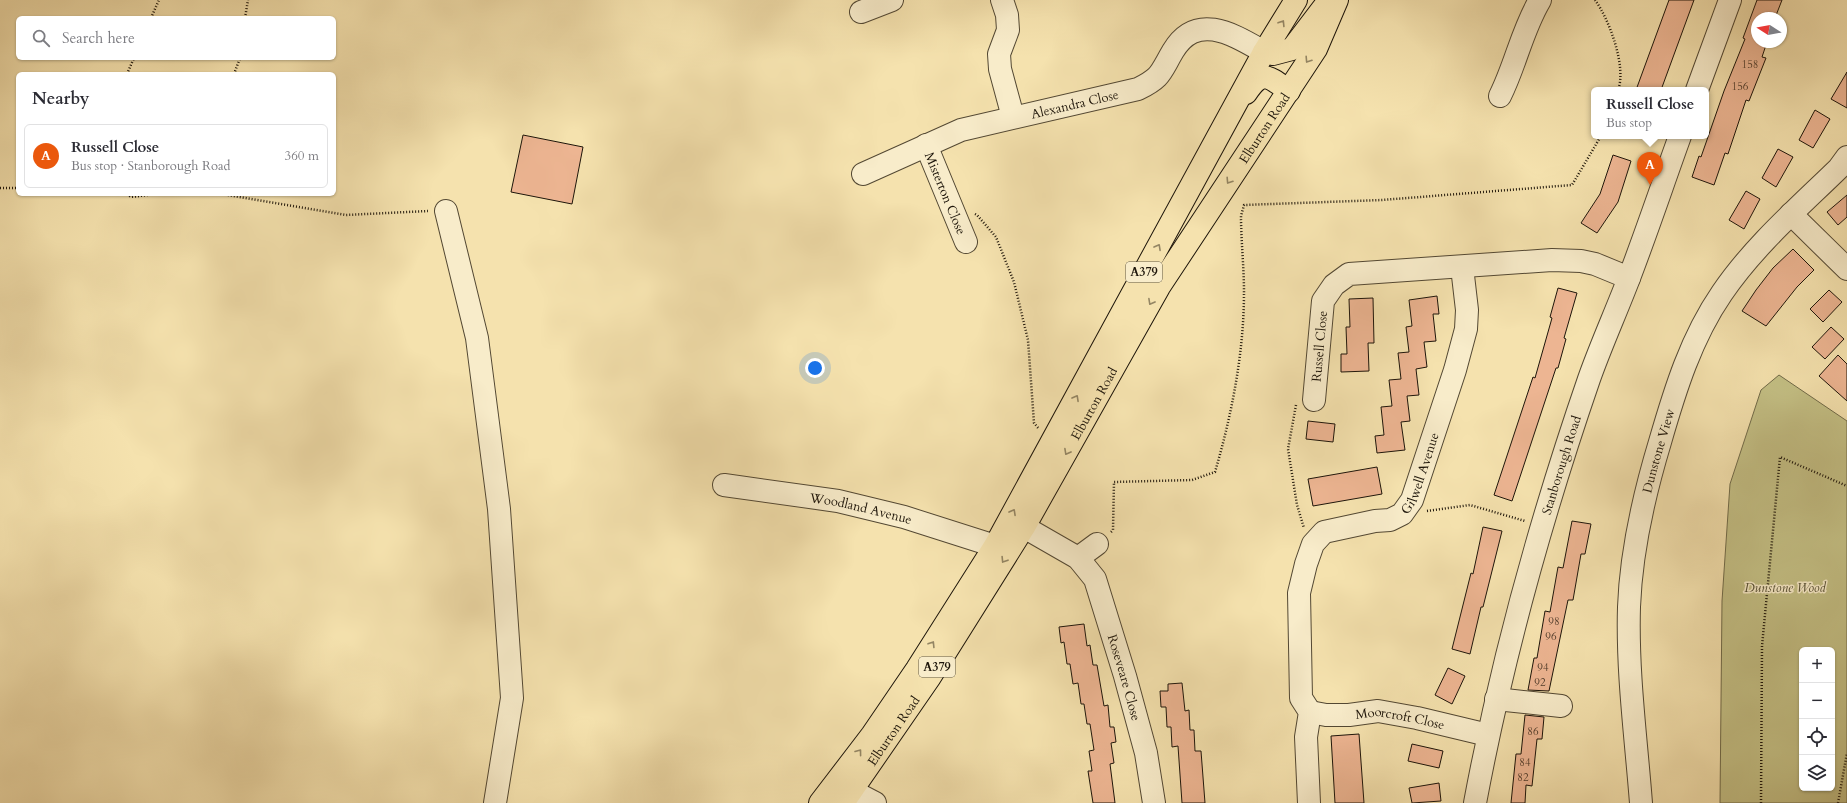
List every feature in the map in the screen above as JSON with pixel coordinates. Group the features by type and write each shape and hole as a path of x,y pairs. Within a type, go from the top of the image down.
{"main road":[{"name":"Elburton Road","path":"820,803 867,741 913,675 995,546 1264,52 1296,0"},
{"path":"1264,52 1273,54 1292,49 1329,0"},
{"name":"Elburton Road","path":"847,797 930,677 1024,527 1159,287 1316,49 1337,0"},
{"name":"A379","path":"1220,132 1234,116 1254,80 1262,77 1269,78 1288,91"}],"street":[{"path":"861,12 892,0"},
{"path":"1002,0 1007,15 1008,30 998,54 1000,69 1013,117"},
{"path":"1500,96 1512,69 1529,19 1540,0"},
{"path":"1698,87 1730,0"},
{"name":"Alexandra Close","path":"863,174 926,144 961,130 1138,89 1152,82 1164,71 1173,51 1184,37 1206,28 1219,29 1264,52"},
{"name":"Stanborough Road","path":"1475,803 1496,699 1541,526 1590,377 1629,278 1679,139"},
{"name":"Misterton Close","path":"926,144 966,242"},
{"name":"Dunstone View","path":"1641,803 1630,660 1630,606 1635,542 1650,475 1672,399 1691,349 1721,294 1749,257 1839,168 1847,157"},
{"path":"446,211 477,338 499,509 512,698 495,803"},
{"path":"1792,214 1847,269"},
{"name":"Russell Close","path":"1314,400 1323,301 1334,285 1349,274 1552,260 1581,261 1595,264 1629,278"},
{"name":"Gilwell Avenue","path":"1310,712 1301,698 1300,593 1306,564 1313,544 1324,532 1375,521 1390,520 1402,514 1412,500 1455,370 1466,329 1467,310 1462,267"},
{"name":"Woodland Avenue","path":"724,485 838,501 904,517 995,546"},
{"name":"Roseveare Close","path":"1024,527 1078,558 1095,579 1146,753 1154,803"},
{"path":"1078,558 1097,544"},
{"path":"1496,699 1560,706"},
{"name":"Moorcroft Close","path":"1310,712 1326,715 1341,715 1378,711 1417,718 1488,735"},
{"path":"1310,712 1306,737 1310,803"},
{"path":"847,797 875,803"}],"path":[{"path":"152,16 158,0"},
{"path":"245,16 248,0"},
{"path":"1595,0 1609,27 1619,58 1618,87"},
{"path":"128,72 133,60"},
{"path":"235,72 239,60"},
{"path":"0,188 16,188"},
{"path":"130,196 139,196"},
{"path":"234,196 346,215 446,211"},
{"path":"953,209 977,215 996,237 1014,282 1028,340 1034,423 1052,442"},
{"path":"1313,544 1303,526 1288,449 1295,407 1314,400"},
{"path":"1761,803 1762,646 1780,457 1847,486"},
{"path":"1405,510 1432,511 1470,505 1541,526"},
{"path":"1838,803 1847,753"}],"green space":[{"name":"Dunstone Wood","path":"1779,375 1847,421 1847,803 1720,803 1722,601 1730,484 1761,390"}],"building":[{"path":"1669,0 1694,0 1662,87 1637,87"},
{"path":"1757,0 1782,0 1777,12 1753,12"},
{"path":"1751,16 1751,48 1765,48 1762,57 1766,58 1749,101 1746,100 1728,154 1725,153 1714,185 1692,177 1699,156 1701,157 1707,139 1709,139 1709,134 1724,91 1745,39 1743,38"},
{"path":"1847,72 1847,108 1831,99"},
{"path":"1815,110 1830,119 1813,148 1799,140"},
{"path":"523,135 583,147 572,204 511,192"},
{"path":"1778,149 1793,157 1776,187 1762,178"},
{"path":"1613,155 1631,161 1618,202 1597,233 1581,223 1600,194"},
{"path":"1746,191 1760,199 1744,229 1729,220"},
{"path":"1847,195 1847,217 1838,225 1827,212"},
{"path":"1793,249 1814,270 1797,287 1766,326 1742,311 1773,268"},
{"path":"1558,288 1577,293 1564,338 1566,339 1558,368 1556,368 1512,501 1494,495 1533,377 1535,378 1552,318 1550,317"},
{"path":"1829,290 1842,302 1823,322 1810,309"},
{"path":"1437,296 1439,314 1433,314 1436,341 1424,342 1427,367 1416,369 1419,395 1407,396 1410,421 1401,422 1405,450 1377,453 1375,436 1384,435 1381,407 1392,406 1389,380 1401,379 1398,353 1409,352 1406,327 1412,326 1409,300"},
{"path":"1373,298 1374,343 1368,343 1369,371 1341,372 1341,354 1347,354 1346,327 1350,327 1349,299"},
{"path":"1831,327 1844,339 1825,359 1812,347"},
{"path":"1838,355 1847,364 1847,401 1819,376"},
{"path":"1308,421 1335,424 1333,442 1306,439"},
{"path":"1377,467 1382,494 1313,506 1308,479"},
{"path":"1572,521 1591,524 1585,554 1581,554 1573,600 1568,600 1549,691 1528,690 1534,658 1537,658 1545,611 1550,612 1558,567 1563,568"},
{"path":"1483,527 1502,531 1470,654 1452,649 1471,573 1473,574"},
{"path":"1084,624 1087,646 1090,645 1093,665 1097,665 1104,706 1108,705 1110,727 1114,727 1116,742 1111,743 1114,763 1110,764 1115,803 1093,803 1088,771 1092,771 1089,751 1094,750 1090,724 1087,724 1084,704 1081,704 1078,683 1073,684 1070,664 1067,664 1064,642 1061,643 1059,627"},
{"path":"1448,668 1465,676 1452,704 1435,695"},
{"path":"1182,683 1185,711 1189,710 1190,730 1194,730 1195,751 1201,751 1205,803 1182,803 1178,746 1172,747 1171,727 1167,727 1166,707 1161,707 1160,691 1168,691 1168,684"},
{"path":"1525,715 1544,717 1542,739 1537,739 1532,786 1526,785 1525,803 1511,803 1516,754 1521,754"},
{"path":"1359,734 1364,803 1335,803 1331,736"},
{"path":"1412,744 1443,751 1439,768 1408,761"},
{"path":"1439,783 1441,801 1412,803 1409,788"}],"place":[{"name":"Russell Close","path":"1650,185"}]}
